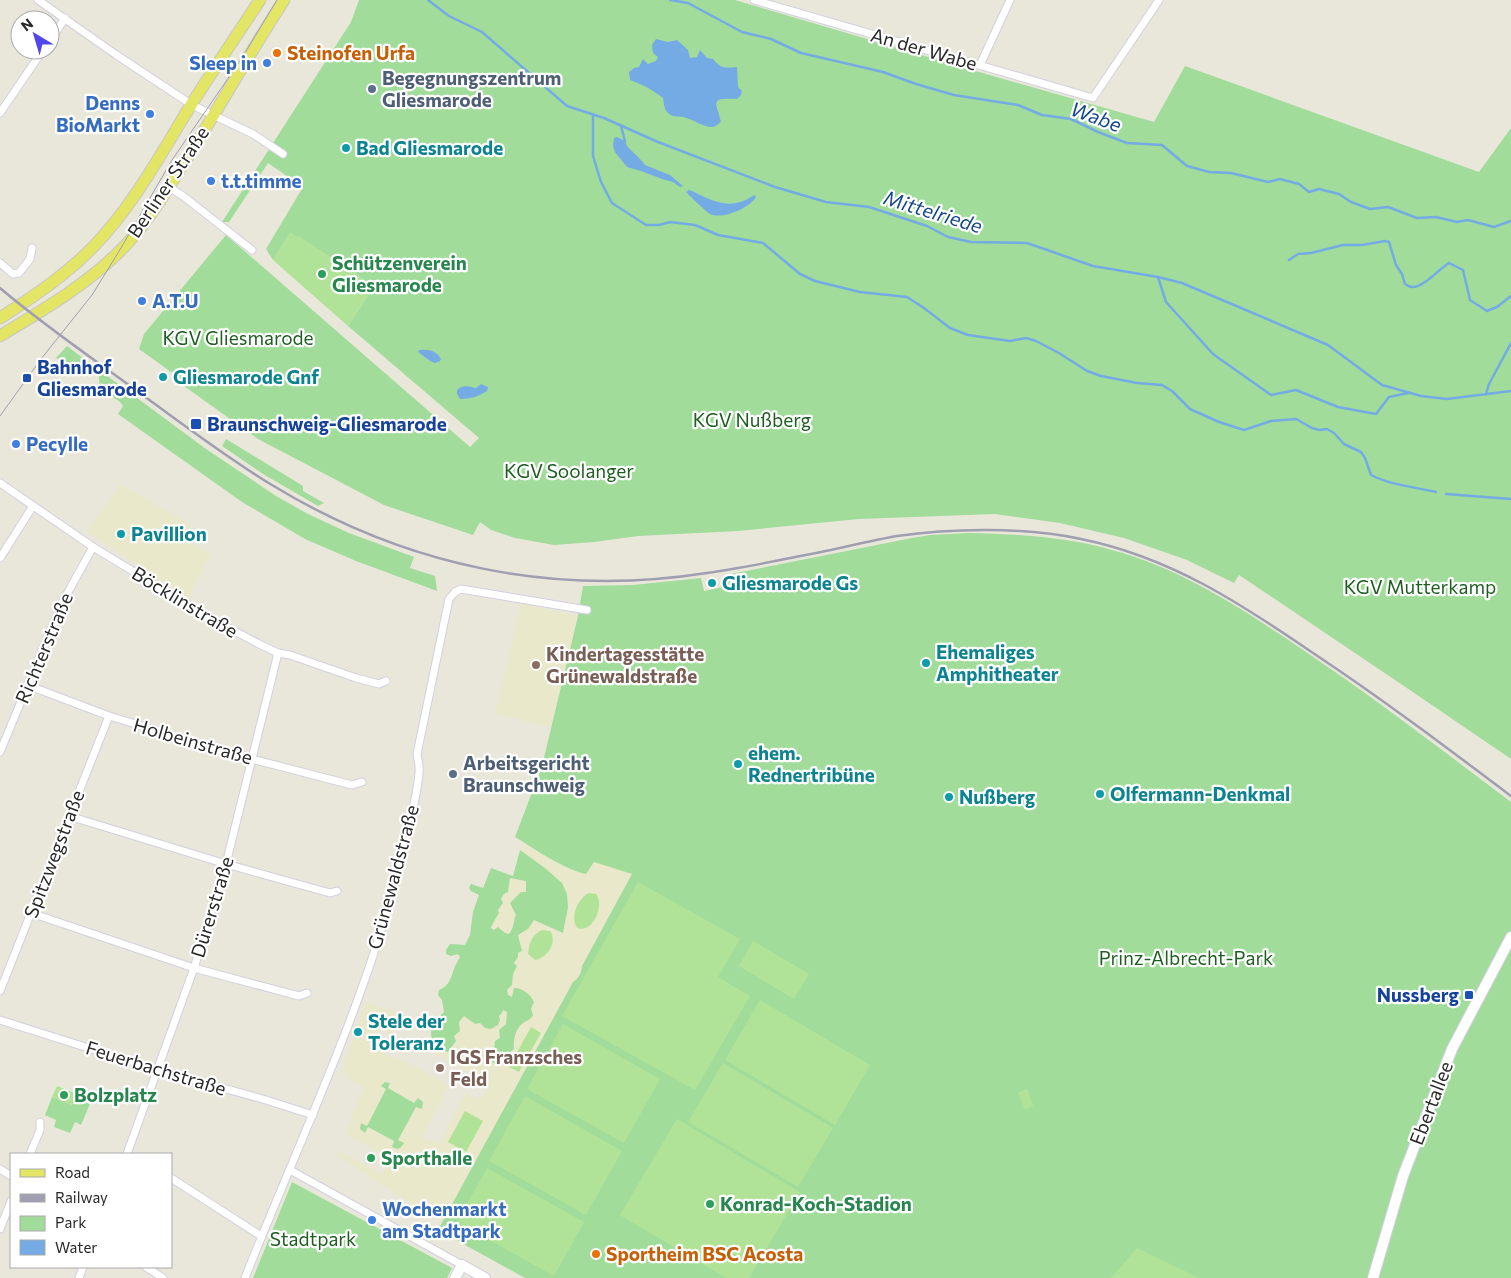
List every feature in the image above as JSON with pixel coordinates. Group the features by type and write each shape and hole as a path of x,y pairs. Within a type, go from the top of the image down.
{"main road":[{"name":"Berliner Straße","path":"0,318 54,282 93,247 132,202 260,0"},
{"name":"Berliner Straße","path":"0,336 66,295 102,268 136,234 169,187 284,0"},
{"name":"Ebertallee","path":"1373,1278 1403,1176 1452,1049 1511,937"},
{"path":"455,1278 462,1265 472,1275 485,1278"}],"street":[{"path":"38,0 192,105"},
{"name":"An der Wabe","path":"754,0 1093,98 1159,0"},
{"path":"980,65 1010,0"},
{"path":"60,25 65,18"},
{"path":"0,113 37,60"},
{"name":"Berliner Straße","path":"192,105 253,134 283,154"},
{"path":"169,187 252,250"},
{"path":"0,263 13,274 19,273 30,259 32,248"},
{"name":"Böcklinstraße","path":"0,483 93,547 210,618 278,653 290,655 379,684 386,681"},
{"path":"0,558 33,506"},
{"name":"Richterstraße","path":"0,752 62,603 93,547"},
{"name":"Grünewaldstraße","path":"245,1278 261,1236 313,1116 364,984 399,869 419,772 417,754 449,599 455,592 461,589 586,610"},
{"name":"Dürerstraße","path":"130,1153 194,968 226,864 278,653"},
{"name":"Holbeinstraße","path":"27,685 109,716 252,759 352,785 362,782"},
{"name":"Spitzwegstraße","path":"0,991 109,716"},
{"path":"69,816 226,864 330,893 337,891"},
{"path":"31,913 194,968 299,996 307,993"},
{"name":"Feuerbachstraße","path":"0,1020 313,1116"},
{"path":"30,1153 40,1130 40,1122"},
{"path":"290,1170 462,1265"},
{"path":"172,1179 261,1236"},
{"path":"0,1229 10,1204"},
{"path":"148,1268 163,1278"}],"shaded area":[{"path":"120,484 185,521 197,533 191,543 211,554 188,598 87,531"},
{"name":"Kindertagesstätte Grünewaldstraße","path":"521,603 578,616 551,727 495,714"},
{"path":"523,842 553,860 593,848 637,866 582,966 578,979 573,982 444,1221 392,1192 337,1155 339,1151 382,1174 391,1158 345,1134 364,1086 349,1080 343,1070 344,1064 366,1002 399,1013 392,1034 379,1029 373,1049 406,1062 449,1085 423,1136 439,1144 465,1093 477,1099 479,1096 483,1098 489,1087 485,1084 487,1081 433,1053 448,1027 495,870 513,876"}],"green space":[{"path":"359,0 735,0 1154,122 1185,66 1479,172 1511,128 1511,759 1239,575 1234,583 1187,560 1124,538 1060,523 995,514 859,519 738,531 638,536 554,545 515,538 491,530 480,522 473,535 384,505 258,439 184,386 178,377 139,349 144,334 226,235 470,447 479,438 348,326 374,286 290,233 273,260 266,249 303,187 268,163 229,222 222,222 351,22"},
{"name":"Schützenverein Gliesmarode","path":"290,233 297,237 299,236 374,286 348,326 273,260"},
{"path":"67,346 92,365 76,371 56,358"},
{"path":"98,369 206,449 276,496 308,514 349,533 414,557 410,568 435,576 437,591 356,561 305,539 242,502 118,414 123,406 100,388"},
{"path":"226,439 303,486 303,491 324,503 318,506 263,474 222,446"},
{"name":"Prinz-Albrecht-Park","path":"970,533 1042,537 1077,542 1138,558 1189,580 1237,607 1332,670 1511,802 1511,1278 525,1278 438,1230 573,982 579,976 582,966 632,874 594,862 586,874 568,868 515,837 542,766 578,616 583,586 633,585 701,578 704,591 728,586 726,575 912,538"},
{"path":"520,850 562,883 567,894 568,907 563,933 534,920 528,929 518,935 522,951 518,953 514,963 517,966 513,974 512,985 507,990 508,995 512,997 514,988 529,994 534,1002 531,1009 533,1015 518,1028 514,1038 514,1049 504,1057 500,1064 497,1065 491,1061 489,1051 494,1049 495,1041 500,1038 499,1030 506,1024 507,1012 503,1010 499,1016 498,1025 491,1029 485,1028 480,1023 475,1024 464,1016 459,1022 460,1031 454,1036 456,1041 448,1052 437,1050 431,1034 433,1025 444,1012 442,1000 438,995 439,990 449,981 460,957 458,954 451,956 446,954 446,950 450,944 465,945 470,935 473,912 479,895 469,888 471,884 483,888 491,868 513,876","holes":["510,878 526,881 526,892 521,892 510,903 516,915 509,934 498,927 494,930 491,928 503,903 501,899 508,892"]},
{"path":"638,882 740,939 718,977 750,996 695,1090 562,1016"},
{"path":"588,893 596,894 599,905 598,911 588,927 583,929 577,928 574,919 576,909"},
{"path":"542,930 550,931 553,940 547,953 535,960 528,954 529,947 533,937"},
{"path":"753,941 809,974 794,999 739,966"},
{"path":"760,1000 870,1065 835,1125 725,1060"},
{"path":"563,1024 660,1079 624,1143 527,1089"},
{"path":"531,1027 541,1033 519,1072 509,1067"},
{"path":"723,1063 833,1128 798,1187 688,1122"},
{"path":"385,1082 390,1083 388,1088 414,1103 418,1098 423,1102 422,1109 416,1107 398,1140 404,1143 398,1149 392,1147 394,1141 368,1127 365,1133 360,1129 361,1123 367,1126 386,1089 381,1086"},
{"name":"Bolzplatz","path":"57,1086 77,1094 72,1105 52,1097"},
{"path":"1027,1089 1033,1106 1025,1110 1018,1092"},
{"path":"77,1094 92,1099 81,1125 75,1122 70,1133 54,1127 56,1120 45,1115 52,1097 72,1105"},
{"path":"525,1096 622,1151 586,1215 489,1161"},
{"path":"465,1111 483,1121 466,1152 448,1142"},
{"name":"Konrad-Koch-Stadion","path":"677,1119 800,1192 749,1278 726,1278 620,1215"},
{"path":"487,1168 584,1222 554,1276 457,1222"},
{"name":"Stadtpark","path":"292,1182 452,1268 447,1278 253,1278"},
{"path":"1137,1248 1199,1278 1111,1278"}],"water":[{"path":"656,39 668,42 677,40 688,50 690,58 697,57 700,50 707,58 713,59 721,66 726,68 737,67 738,87 742,91 741,95 737,99 718,100 716,105 721,122 710,127 687,118 672,116 664,106 663,98 639,83 630,80 629,72 639,67 643,59 648,64 656,61 658,57 653,53 652,45"},
{"path":"617,137 625,141 627,146 645,165 670,175 683,186 680,187 673,182 627,167 615,152 613,146 614,138"},
{"path":"689,190 714,201 727,204 740,202 754,195 756,197 742,209 728,214 715,215 710,214 694,200 686,192"},
{"path":"419,350 432,351 441,359 435,363 430,361 418,352"},
{"path":"481,384 488,387 487,391 478,396 460,399 457,394 457,390 462,387 476,388"}],"waterway":[{"name":"Mittelriede","path":"428,0 449,16 482,32 567,106 604,118 658,142 775,187 826,202 869,207 927,226 948,237 971,242 1027,243 1093,266 1182,283 1328,345 1382,385 1421,396 1447,399 1511,391"},
{"name":"Wabe","path":"670,0 688,3 742,32 771,39 801,53 883,72 954,95 1018,105 1042,115 1071,119 1127,143 1162,145 1187,166 1209,172 1231,173 1268,182 1280,179 1299,184 1309,192 1319,189 1339,194 1351,202 1370,209 1388,207 1417,218 1436,217 1457,222 1468,220 1494,227 1511,221"},
{"path":"593,115 593,156 601,182 612,203 646,225 659,225 670,222 695,225 718,235 763,243 800,274 815,281 860,292 907,297 950,328 968,335 1010,341 1026,338 1036,341 1087,371 1101,376 1137,383 1162,385 1172,391 1190,409 1219,422 1244,430 1271,421 1296,419 1312,428 1319,430 1327,429 1334,433 1344,444 1361,452 1371,475 1394,483 1436,492"},
{"path":"621,126 625,141"},
{"path":"1289,260 1298,254 1311,253 1343,245 1362,245 1385,241 1389,242 1396,265 1402,274 1405,284 1409,286 1416,287 1421,285 1449,263 1463,270 1470,300 1487,311 1497,307 1511,296"},
{"path":"1158,277 1166,302 1213,354 1271,395 1296,390 1338,407 1376,414 1389,397 1408,393"},
{"path":"1486,394 1489,384 1511,343"},
{"path":"1446,494 1511,499"}],"tram line":[{"path":"0,416 41,359 92,295 172,160 242,58 277,0"}],"railway":[{"path":"0,288 73,345 256,475 323,513 374,536 427,555 482,568 537,577 593,581 650,579 707,573 889,538 941,531 1037,532 1081,539 1145,557 1203,584 1231,600 1286,634 1363,687 1511,796"}],"place":[{"name":"Steinofen Urfa","path":"277,53"},
{"name":"Sleep in","path":"267,63"},
{"name":"Begegnungszentrum Gliesmarode","path":"372,89"},
{"name":"Denns BioMarkt","path":"150,114"},
{"name":"Bad Gliesmarode","path":"346,148"},
{"name":"t.t.timme","path":"211,181"},
{"name":"Schützenverein Gliesmarode","path":"322,274"},
{"name":"A.T.U","path":"142,301"},
{"name":"Gliesmarode Gnf","path":"163,377"},
{"name":"Bahnhof Gliesmarode","path":"27,378"},
{"name":"Braunschweig-Gliesmarode","path":"196,424"},
{"name":"Pecylle","path":"16,444"},
{"name":"Pavillion","path":"121,534"},
{"name":"Gliesmarode Gs","path":"712,583"},
{"name":"Ehemaliges Amphitheater","path":"926,663"},
{"name":"Kindertagesstätte Grünewaldstraße","path":"536,665"},
{"name":"ehem. Rednertribüne","path":"738,764"},
{"name":"Arbeitsgericht Braunschweig","path":"453,774"},
{"name":"Olfermann-Denkmal","path":"1100,794"},
{"name":"Nußberg","path":"949,797"},
{"name":"Nussberg","path":"1469,995"},
{"name":"Stele der Toleranz","path":"358,1032"},
{"name":"IGS Franzsches Feld","path":"440,1068"},
{"name":"Bolzplatz","path":"64,1095"},
{"name":"Sporthalle","path":"371,1158"},
{"name":"Konrad-Koch-Stadion","path":"710,1204"},
{"name":"Wochenmarkt am Stadtpark","path":"372,1220"},
{"name":"Sportheim BSC Acosta","path":"596,1254"}],"park label":[{"name":"KGV Gliesmarode","path":"238,338"},
{"name":"KGV Nußberg","path":"752,420"},
{"name":"KGV Soolanger","path":"569,471"},
{"name":"KGV Mutterkamp","path":"1420,587"}]}
